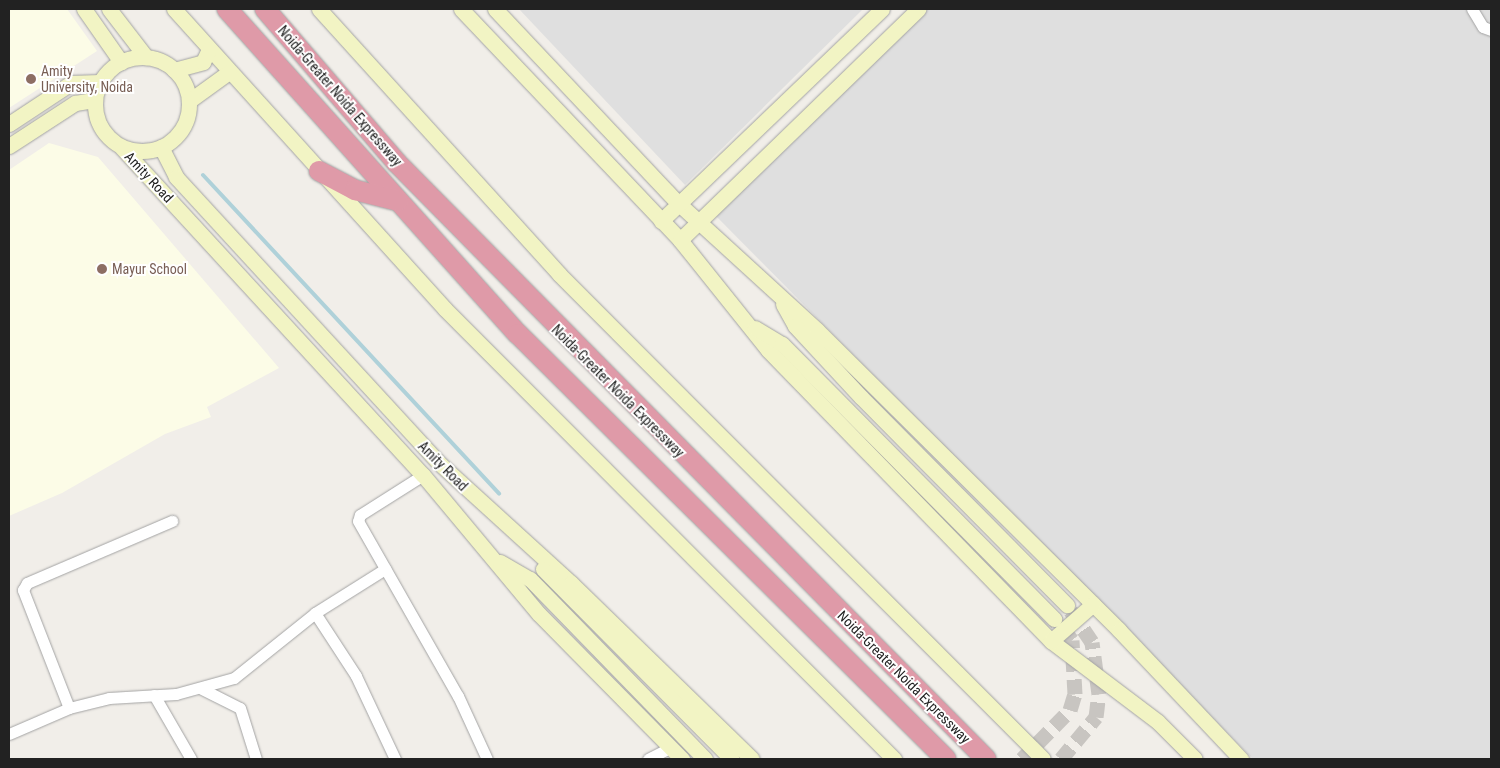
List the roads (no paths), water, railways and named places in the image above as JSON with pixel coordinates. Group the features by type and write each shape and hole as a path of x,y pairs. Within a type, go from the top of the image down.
{"highway":[{"name":"Noida-Greater Noida Expressway","path":"227,9 518,334 946,759"},
{"name":"Noida-Greater Noida Expressway","path":"265,9 396,163 986,759"},
{"path":"319,171 355,190 398,200"}],"street":[{"path":"84,9 121,62"},
{"path":"109,9 146,57 174,70 189,101 184,127 161,147 137,152 122,148 105,135 96,118 94,100 99,82 121,62 146,57"},
{"path":"174,9 319,171 565,433 894,759"},
{"path":"319,9 559,274 1043,759"},
{"path":"461,9 680,240 746,323 1051,641 1158,722 1195,759"},
{"path":"495,9 678,203 777,294 1093,604 1241,759"},
{"path":"661,221 882,9"},
{"path":"680,240 697,221 918,9"},
{"path":"1472,9 1483,27 1491,30"},
{"path":"174,70 203,62 209,49"},
{"path":"189,101 230,72"},
{"path":"9,124 71,83 99,82"},
{"path":"9,146 75,103 94,100"},
{"name":"Amity Road","path":"161,147 176,177 309,326 438,462 524,541 752,759"},
{"name":"Amity Road","path":"122,148 424,476 540,614 682,759"},
{"path":"777,294 795,326 847,383 1067,605"},
{"path":"746,323 782,344 1054,619"},
{"path":"424,476 360,515 359,527 458,696 487,759"},
{"path":"69,708 23,590 27,583 172,521"},
{"path":"524,541 545,572 732,759"},
{"path":"491,557 530,579 705,759"},
{"path":"9,734 69,708 109,698 202,689 234,678 315,614 385,569"},
{"path":"1051,641 1093,604"},
{"path":"315,614 356,676 395,759"},
{"path":"202,689 240,708 256,759"},
{"path":"154,695 186,758"},
{"path":"648,759 670,748"}],"waterway":[{"path":"203,175 499,494"}],"tunnel":[{"path":"1061,759 1096,717 1099,694 1092,642 1067,605"},
{"path":"1022,759 1070,710 1075,694 1072,640 1055,620"}],"place":[{"name":"Amity University, Noida","path":"31,79"},
{"name":"Mayur School","path":"102,269"}]}
